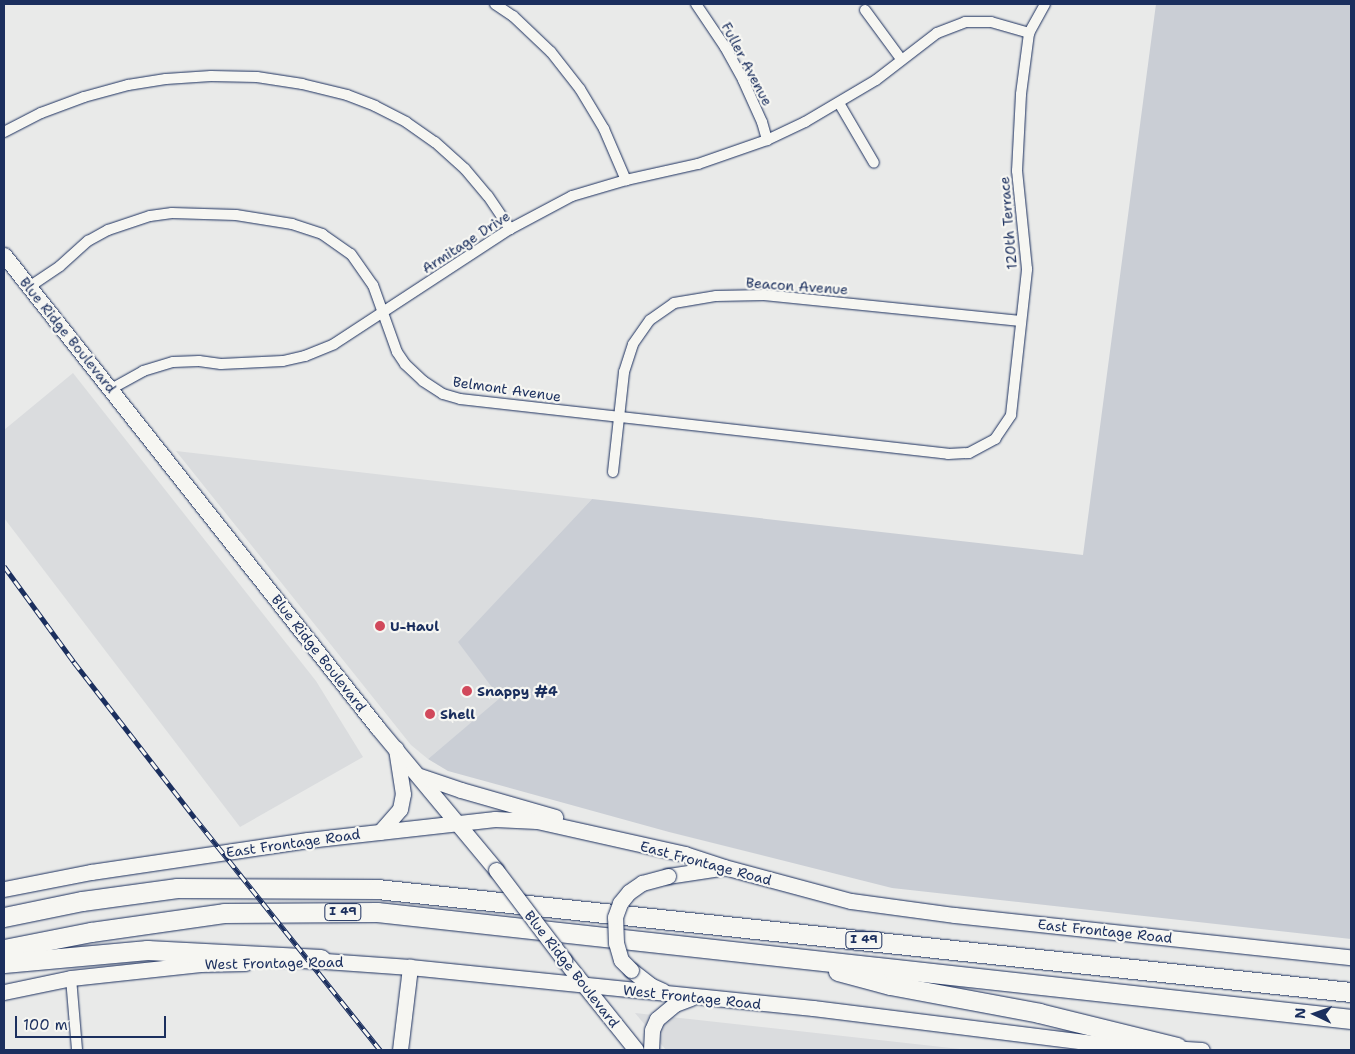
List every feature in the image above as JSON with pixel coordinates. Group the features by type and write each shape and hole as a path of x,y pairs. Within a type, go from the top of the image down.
{"highway":[{"name":"I 49","path":"4,918 82,901 177,888 377,889 1351,992"},
{"name":"I 49","path":"4,949 91,932 224,913 376,912 774,954 1351,1019"},
{"path":"4,963 148,950 321,959"},
{"path":"774,954 890,985 1039,1013 1177,1048"}],"street":[{"path":"495,4 513,16 551,52 580,89 604,129 626,180"},
{"name":"Fuller Avenue","path":"696,4 725,47 743,80 762,122 767,140"},
{"name":"120th Terrace","path":"940,453 969,453 985,447 1003,430 1011,415 1026,269 1017,171 1021,94 1030,33 1045,4"},
{"path":"865,10 901,59"},
{"name":"Armitage Drive","path":"111,389 143,371 173,362 199,361 221,364 283,360 305,356 334,344 510,229 572,196 626,180 698,164 767,140 839,103 876,80 937,33 965,22 991,22 1030,33"},
{"path":"4,132 41,113 84,97 128,85 166,79 211,76 248,77 302,84 347,95 375,106 406,122 435,142 465,169 488,196 510,229"},
{"path":"839,103 874,163"},
{"name":"Belmont Avenue","path":"29,287 60,266 88,241 128,221 172,213 236,215 292,224 334,240 351,254 365,271 398,352 405,364 422,382 443,394 457,398 940,453"},
{"name":"Blue Ridge Boulevard","path":"4,255 377,727 496,870 584,986 636,1050"},
{"name":"Beacon Avenue","path":"613,472 624,372 633,344 650,320 674,303 716,296 764,295 1021,322"},
{"path":"380,832 400,809 403,794 396,748"},
{"path":"418,775 461,790 574,823 597,836"},
{"name":"East Frontage Road","path":"4,889 101,871 308,840 495,820 537,821 597,836 685,854 724,868 851,901 964,916 1351,957"},
{"path":"670,994 650,984 621,960 616,943 615,917 620,903 642,883 668,876 724,868"},
{"name":"West Frontage Road","path":"4,992 71,978 200,964 321,959 813,1008 1102,1044 1202,1050"},
{"path":"400,1050 410,967"},
{"path":"71,978 78,1040 77,1050"},
{"path":"651,1050 652,1030 657,1018 675,1004 696,997"}],"shaded area":[{"path":"1156,4 1351,4 1351,939 892,888 669,832 448,771 428,759 500,698 458,642 592,499 1083,555"},
{"path":"73,373 316,681 363,757 240,827 4,518 4,430"},
{"path":"176,451 592,499 459,642 501,698 428,759 411,745"},
{"path":"635,1013 969,1050 666,1050"}],"railway":[{"path":"4,566 74,662 195,818 380,1050"}],"place":[{"name":"U-Haul","path":"380,626"},
{"name":"Snappy #4","path":"467,691"},
{"name":"Shell","path":"430,714"}]}
